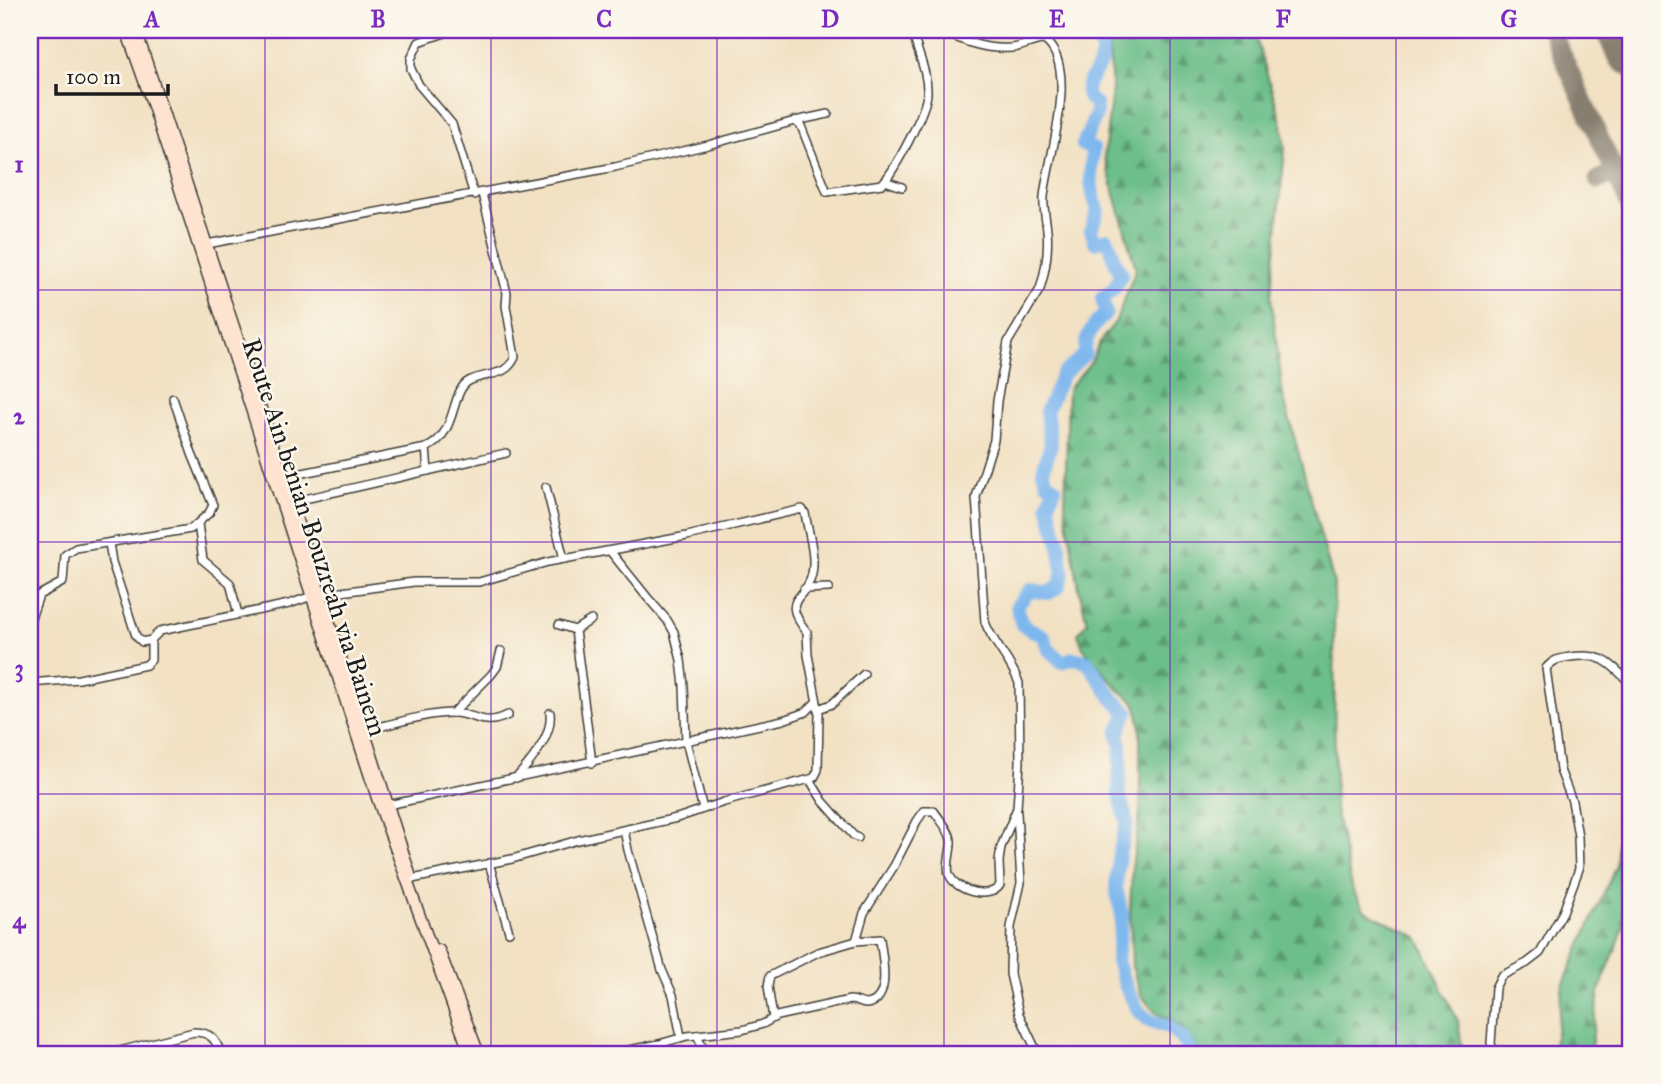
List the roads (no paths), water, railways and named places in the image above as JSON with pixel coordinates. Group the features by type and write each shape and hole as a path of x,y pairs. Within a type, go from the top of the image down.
{"main road":[{"name":"Route Ain benian Bouzreah via Bainem","path":"126,30 412,879 479,1054"},
{"name":"Route Ain benian Bouzreah via Bainem","path":"136,30 291,502 377,798 470,1054"}],"street":[{"path":"283,477 426,448 440,441 466,383 502,372 515,357 506,306 507,293 478,194 452,124 419,85 411,69 411,59 419,42 453,30"},
{"path":"795,121 802,126 827,192 882,184 912,137 927,98 927,86 912,30"},
{"path":"940,30 964,42 982,46 1011,48 1044,40 1054,53 1061,83 1060,120 1045,193 1048,251 1045,272 1040,289 1007,342 997,401 994,440 979,484 976,504 985,622 1019,682 1020,762 1017,808 1021,884 1011,927 1010,974 1019,1014 1038,1054"},
{"path":"208,244 478,194 695,149 828,114"},
{"path":"885,181 901,187"},
{"path":"30,621 39,595 63,582 65,555 76,548 191,530 212,505 191,454 173,398"},
{"path":"426,448 428,471"},
{"path":"291,502 506,453"},
{"path":"546,487 565,559"},
{"path":"30,683 79,680 146,665 151,660 151,640 165,629 289,604 317,595 414,582 479,582 565,559 687,536 802,509 805,513 813,561 810,582 796,599 795,607 799,623 807,632 808,655 817,705 816,776 677,818 412,879"},
{"path":"198,524 203,560 230,583 237,614"},
{"path":"109,543 112,562 136,636 142,642 151,640"},
{"path":"610,551 674,632 684,686 686,741 704,809"},
{"path":"804,589 829,588"},
{"path":"559,625 575,630 592,620"},
{"path":"575,630 592,763"},
{"path":"452,713 491,675 497,667 502,651"},
{"path":"1494,1054 1491,1043 1494,994 1498,981 1508,971 1535,958 1539,953 1563,912 1579,869 1578,836 1572,801 1560,770 1546,668 1554,659 1588,654 1603,658 1631,684"},
{"path":"388,805 592,763 800,715 817,705 832,704 864,674"},
{"path":"364,730 452,713 488,722 508,715"},
{"path":"515,778 528,764 548,731 550,713"},
{"path":"810,780 824,801 858,838"},
{"path":"856,941 866,910 924,811 934,811 951,838 948,870 953,880 973,891 989,893 997,890 1000,885 999,861 1002,847 1017,808"},
{"path":"624,830 662,970 673,992 681,1037"},
{"path":"489,863 509,932"},
{"path":"609,1054 681,1037 741,1030 763,1024 773,1018 850,1000 869,1003 881,995 885,983 880,939 856,941 818,952 774,972 768,982 773,1018"},
{"path":"108,1054 129,1052 194,1032 201,1032 214,1039 221,1054"},
{"path":"697,1035 706,1054"}],"waterway":[{"path":"1079,30 1094,39 1101,48 1102,56 1087,89 1089,99 1096,104 1096,114 1083,145 1093,149 1091,179 1098,209 1091,230 1095,242 1107,239 1122,273 1114,289 1102,298 1106,313 1088,336 1085,354 1062,375 1046,412 1051,444 1043,471 1047,483 1055,488 1048,505 1059,544 1063,573 1059,586 1049,593 1030,590 1017,606 1022,625 1044,636 1048,649 1062,662 1073,658 1087,661 1112,698 1127,712 1118,733 1121,746 1119,791 1127,823 1119,854 1116,887 1122,916 1117,961 1139,1012 1149,1020 1170,1028 1184,1040 1192,1054"}]}
